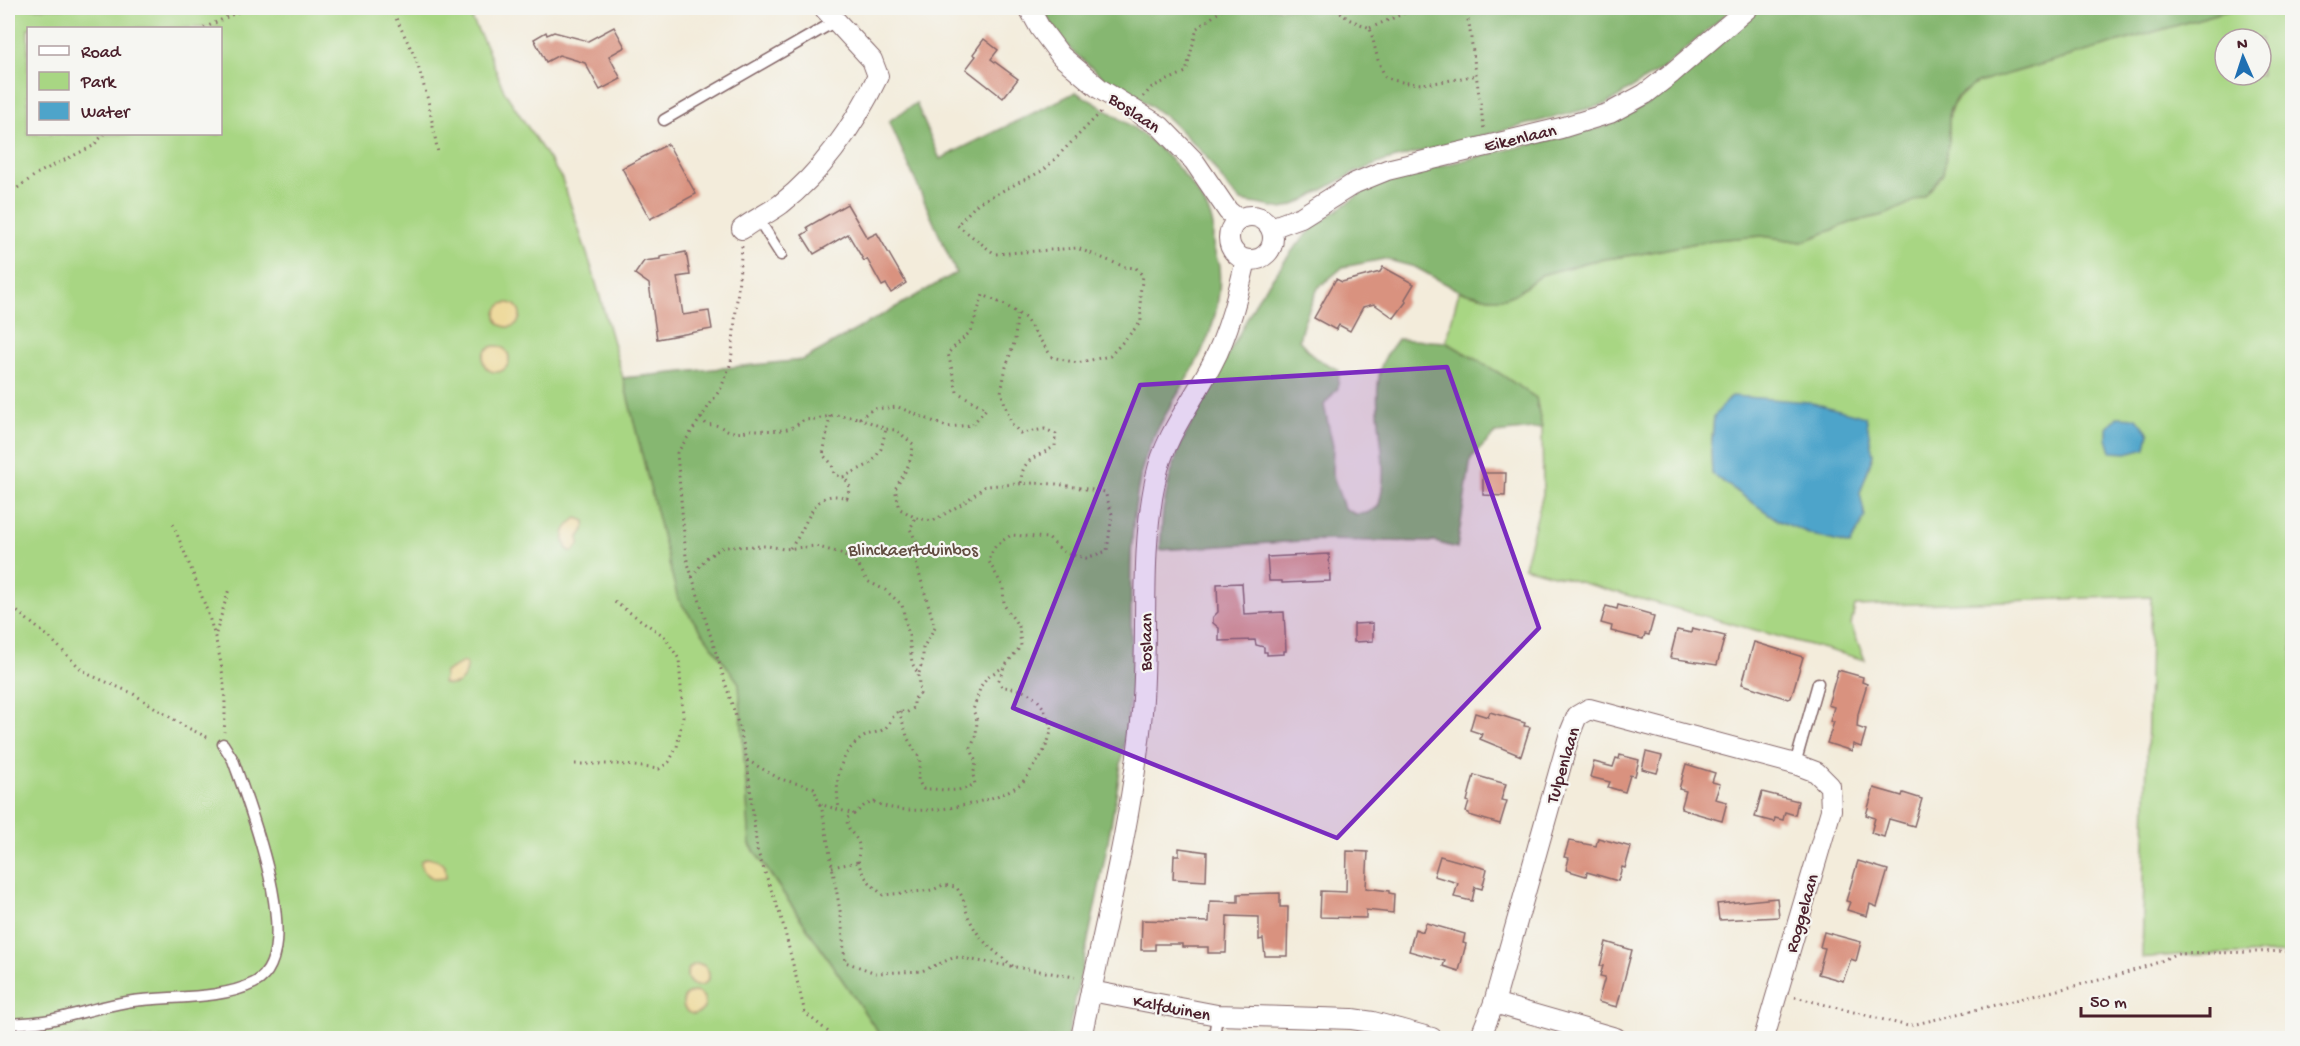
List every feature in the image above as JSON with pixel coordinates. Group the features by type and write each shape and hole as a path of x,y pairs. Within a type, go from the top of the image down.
{"street":[{"name":"Boslaan","path":"1029,8 1040,28 1061,56 1093,83 1160,126 1194,160 1228,211 1239,220"},
{"name":"Eikenlaan","path":"1270,228 1301,217 1355,183 1387,170 1561,128 1610,113 1645,94 1748,8"},
{"path":"750,223 779,206 806,182 861,112 878,76 872,60 829,14"},
{"path":"1251,216 1259,218 1270,228 1273,242 1266,255 1256,260 1246,260 1235,254 1229,243 1230,232 1239,220 1251,216"},
{"name":"Boslaan","path":"1081,1038 1126,824 1137,760 1146,652 1146,538 1156,475 1169,438 1222,343 1246,260"},
{"name":"Tulpenlaan","path":"1494,1003 1570,733 1577,716 1589,709 1602,711 1795,764 1816,772 1830,786"},
{"name":"Roggelaan","path":"1764,1038 1831,810 1830,786"},
{"name":"Kalfduinen","path":"1093,983 1217,1015 1352,1019 1373,1022 1432,1038"},
{"path":"1480,1038 1494,1003 1616,1038"}],"lane":[{"path":"664,120 827,26 829,14"},
{"path":"750,223 781,255"},
{"path":"1795,764 1818,683"},
{"path":"8,1024 41,1022 131,1001 230,992 255,983 267,974 275,958 277,934 270,874 233,760 222,744"},
{"path":"1214,1038 1217,1015"}],"path":[{"path":"206,27 246,8"},
{"path":"391,8 416,59 428,100 438,153"},
{"path":"1133,108 1152,87 1186,72 1197,28 1225,8"},
{"path":"1336,8 1348,19 1370,28 1416,8"},
{"path":"1465,8 1486,146"},
{"path":"1370,28 1378,60 1386,77 1402,84 1420,85 1477,75"},
{"path":"860,418 873,409 898,407 947,428 972,425 986,409 957,392 948,353 971,331 983,295 1025,318 1052,357 1077,363 1110,356 1141,322 1140,294 1143,276 1136,268 1125,267 1077,248 995,254 957,225 978,203 1044,170 1084,127 1116,98"},
{"path":"8,195 38,173 93,146 103,135"},
{"path":"750,223 731,363 721,388 677,453 686,557 740,730 747,760 757,850 782,920 805,1013 836,1038"},
{"path":"1017,313 1015,340 1002,381 1002,397 1011,423 1020,433 1045,429 1056,434 1055,446 1031,458 1021,471 1021,484"},
{"path":"701,418 707,425 716,424 738,434 752,430 795,428 803,420 830,416 860,418 886,429 896,430 913,444 913,456 895,489 900,509 915,518 933,521 965,502 985,486 1056,484 1105,492 1112,514 1107,550 1086,558 1065,553 1048,538 1011,535 996,545 988,560 1003,586 1004,605 1019,627 1021,646 1003,667 987,677 981,686 973,710 977,720 976,735 971,748 976,763 973,775 975,784 951,792 923,789 918,780 920,759 908,739 899,711"},
{"path":"830,416 823,455 832,464 834,474 844,476 872,463 881,449 886,429"},
{"path":"790,548 798,540 816,504 828,497 847,498 850,486 844,476"},
{"path":"915,518 910,529 918,545 915,563 935,627 923,648 923,659 918,675"},
{"path":"8,604 90,675 132,693 184,726 222,744 226,711 224,671 216,635 173,524"},
{"path":"692,577 706,558 723,547 815,546 840,553 859,566 867,581 885,590 902,605 912,663 918,675 920,694 914,699 914,708 906,713 899,711 893,715 885,729 865,736 846,755 835,788 839,808"},
{"path":"216,635 229,589"},
{"path":"575,764 617,764 659,769 669,762 677,747 683,716 679,659 664,636 613,601"},
{"path":"1003,667 999,680 1002,687 1017,687 1031,694 1044,708 1051,729 1041,757 1021,784 984,801 940,810 895,809 882,807 874,802 865,805 847,818 847,825 859,845 858,862 862,873 883,895 933,890 943,885 956,887 964,898 970,921 987,948 1016,968"},
{"path":"747,760 780,779 814,788 821,804 841,916 845,962 876,974 922,971 955,957 1077,978 1093,983"},
{"path":"821,804 854,814"},
{"path":"832,867 858,862"},
{"path":"1778,993 1908,1026 2120,975 2175,954 2292,951"}],"highlighted area":[{"path":"1447,367 1539,628 1337,838 1013,708 1140,385"}],"green space":[{"path":"8,8 469,8 504,91 562,179 592,269 623,378 678,599 739,683 750,845 882,1038 8,1038"},
{"path":"1042,8 1733,8 1664,68 1606,104 1385,161 1352,174 1299,203 1283,209 1241,201 1228,188 1205,155 1170,120 1139,98 1106,80 1071,50"},
{"path":"1759,8 2237,8 1977,83 1957,97 1949,111 1949,141 1943,174 1925,196 1887,214 1850,223 1802,242 1762,236 1712,240 1592,261 1541,275 1517,293 1505,298 1489,298 1459,291 1415,267 1384,259 1343,267 1318,288 1304,321 1299,340 1315,358 1339,370 1338,388 1324,405 1333,446 1332,473 1344,508 1355,514 1367,513 1378,507 1383,473 1378,384 1382,363 1398,339 1446,342 1499,373 1536,398 1542,428 1496,433 1471,458 1457,548 1435,542 1318,540 1160,550 1163,510 1170,476 1181,444 1258,298 1295,247 1314,227 1371,186 1427,169 1607,126 1647,104 1682,78"},
{"path":"2237,8 2292,8 2292,953 2177,955 2142,958 2151,596 1855,606 1851,625 1865,660 1524,567 1543,494 1542,428 1536,398 1446,342 1459,291 1489,298 1518,293 1541,275 1592,261 1712,240 1762,236 1802,242 1850,223 1887,214 1949,141 1950,113 1960,96 1977,83","holes":["1714,416 1873,455 1860,493 1712,474"]},
{"name":"Blinckaertduinbos","path":"1076,92 1124,121 1153,143 1192,185 1205,204 1212,221 1213,245 1220,278 1218,302 1204,347 1157,430 1144,461 1140,478 1131,551 1131,686 1112,819 1095,907 1067,1038 882,1038 750,844 739,683 678,599 623,378 803,360 956,273 889,121 916,103 940,159"}],"sand":[{"path":"503,303 513,303 520,310 520,320 513,327 503,327 496,320 496,310"},
{"path":"496,346 505,350 509,359 505,368 496,372 487,368 483,359 487,350"},
{"path":"577,518 585,521 585,526 579,537 579,545 572,552 567,549 564,535 570,524"},
{"path":"463,662 467,665 467,670 460,682 453,685 443,683 445,672"},
{"path":"427,858 435,859 445,866 446,878 434,879 424,872 421,861"},
{"path":"694,964 702,964 709,971 709,979 702,986 694,986 687,979 687,971"},
{"path":"694,992 702,995 705,1003 702,1011 694,1014 686,1011 683,1003 686,995"}],"water":[{"path":"1732,396 1809,402 1866,417 1873,455 1860,493 1865,517 1850,545 1816,536 1779,521 1712,474 1714,416"},
{"path":"2117,417 2137,418 2149,433 2146,448 2127,453 2111,452 2107,439 2107,428"}],"building":[{"path":"614,27 625,47 609,56 621,79 600,90 585,63 559,55 546,62 534,39 546,32 547,35 554,32 588,41"},
{"path":"984,39 998,50 991,59 1018,79 1003,98 966,69 976,56 973,54"},
{"path":"668,144 696,194 650,219 622,168"},
{"path":"847,204 867,238 877,233 906,283 891,293 886,284 882,286 867,259 864,261 848,234 814,254 802,235 809,231 807,227"},
{"path":"686,252 690,275 677,277 683,315 709,311 712,329 657,339 649,284 635,274 644,261"},
{"path":"1383,267 1414,284 1405,299 1406,302 1394,318 1374,304 1363,307 1350,331 1339,325 1336,330 1314,318 1336,279 1342,282 1380,272"},
{"path":"1483,473 1506,473 1505,496 1483,495"},
{"path":"1329,554 1330,581 1282,583 1282,581 1269,581 1267,557"},
{"path":"1242,583 1244,614 1284,612 1286,651 1284,654 1267,655 1264,647 1256,645 1255,640 1219,641 1219,628 1213,623 1213,617 1218,612 1217,584"},
{"path":"1618,605 1654,617 1649,635 1645,634 1643,639 1611,631 1612,626 1601,623 1606,606 1617,609"},
{"path":"1373,623 1373,641 1354,642 1354,624"},
{"path":"1692,628 1725,636 1717,665 1670,658 1677,630 1691,633"},
{"path":"1754,642 1803,657 1791,698 1742,684"},
{"path":"1838,670 1863,677 1862,682 1867,684 1858,714 1857,727 1866,730 1861,747 1853,744 1852,751 1827,743 1834,722 1830,722 1834,707 1828,705"},
{"path":"1490,712 1525,723 1524,726 1530,727 1521,756 1480,739 1482,734 1470,730 1475,713 1488,717"},
{"path":"1646,752 1662,756 1657,773 1642,769"},
{"path":"1620,755 1639,760 1635,776 1630,775 1625,792 1608,787 1610,782 1590,777 1594,762 1613,767 1616,758 1619,759"},
{"path":"1686,764 1715,773 1712,782 1720,784 1715,799 1727,802 1722,821 1681,809 1686,791 1679,789"},
{"path":"1474,775 1506,784 1501,800 1507,801 1500,824 1469,815 1466,812"},
{"path":"1874,788 1922,799 1914,826 1889,819 1884,837 1871,833 1875,818 1866,815"},
{"path":"1762,792 1798,801 1795,815 1785,812 1783,820 1775,818 1774,822 1755,817"},
{"path":"1598,838 1631,847 1625,868 1622,867 1618,881 1587,872 1586,876 1566,870 1569,858 1564,857 1569,841 1596,846"},
{"path":"1179,848 1207,852 1206,881 1173,879 1174,855 1179,855"},
{"path":"1347,851 1368,852 1366,888 1389,891 1394,894 1393,913 1366,910 1366,918 1320,917 1321,891 1346,892"},
{"path":"1440,856 1487,869 1482,889 1475,887 1472,901 1454,897 1458,883 1434,876"},
{"path":"1858,861 1888,870 1877,907 1870,904 1867,916 1847,910 1850,902 1846,901"},
{"path":"1280,893 1280,907 1288,907 1287,956 1265,956 1263,939 1259,940 1259,917 1227,916 1226,953 1208,953 1208,947 1182,947 1182,944 1155,944 1155,950 1141,950 1142,920 1209,922 1210,901 1238,902 1238,894"},
{"path":"1777,898 1779,917 1719,920 1717,904"},
{"path":"1426,923 1465,934 1463,943 1466,944 1459,971 1443,966 1445,961 1409,951 1415,929 1423,932"},
{"path":"1824,932 1861,942 1856,961 1851,959 1843,981 1818,974 1825,948 1820,947"},
{"path":"1606,942 1632,950 1617,1007 1598,1002 1605,977 1600,976 1603,966 1600,966"}]}
